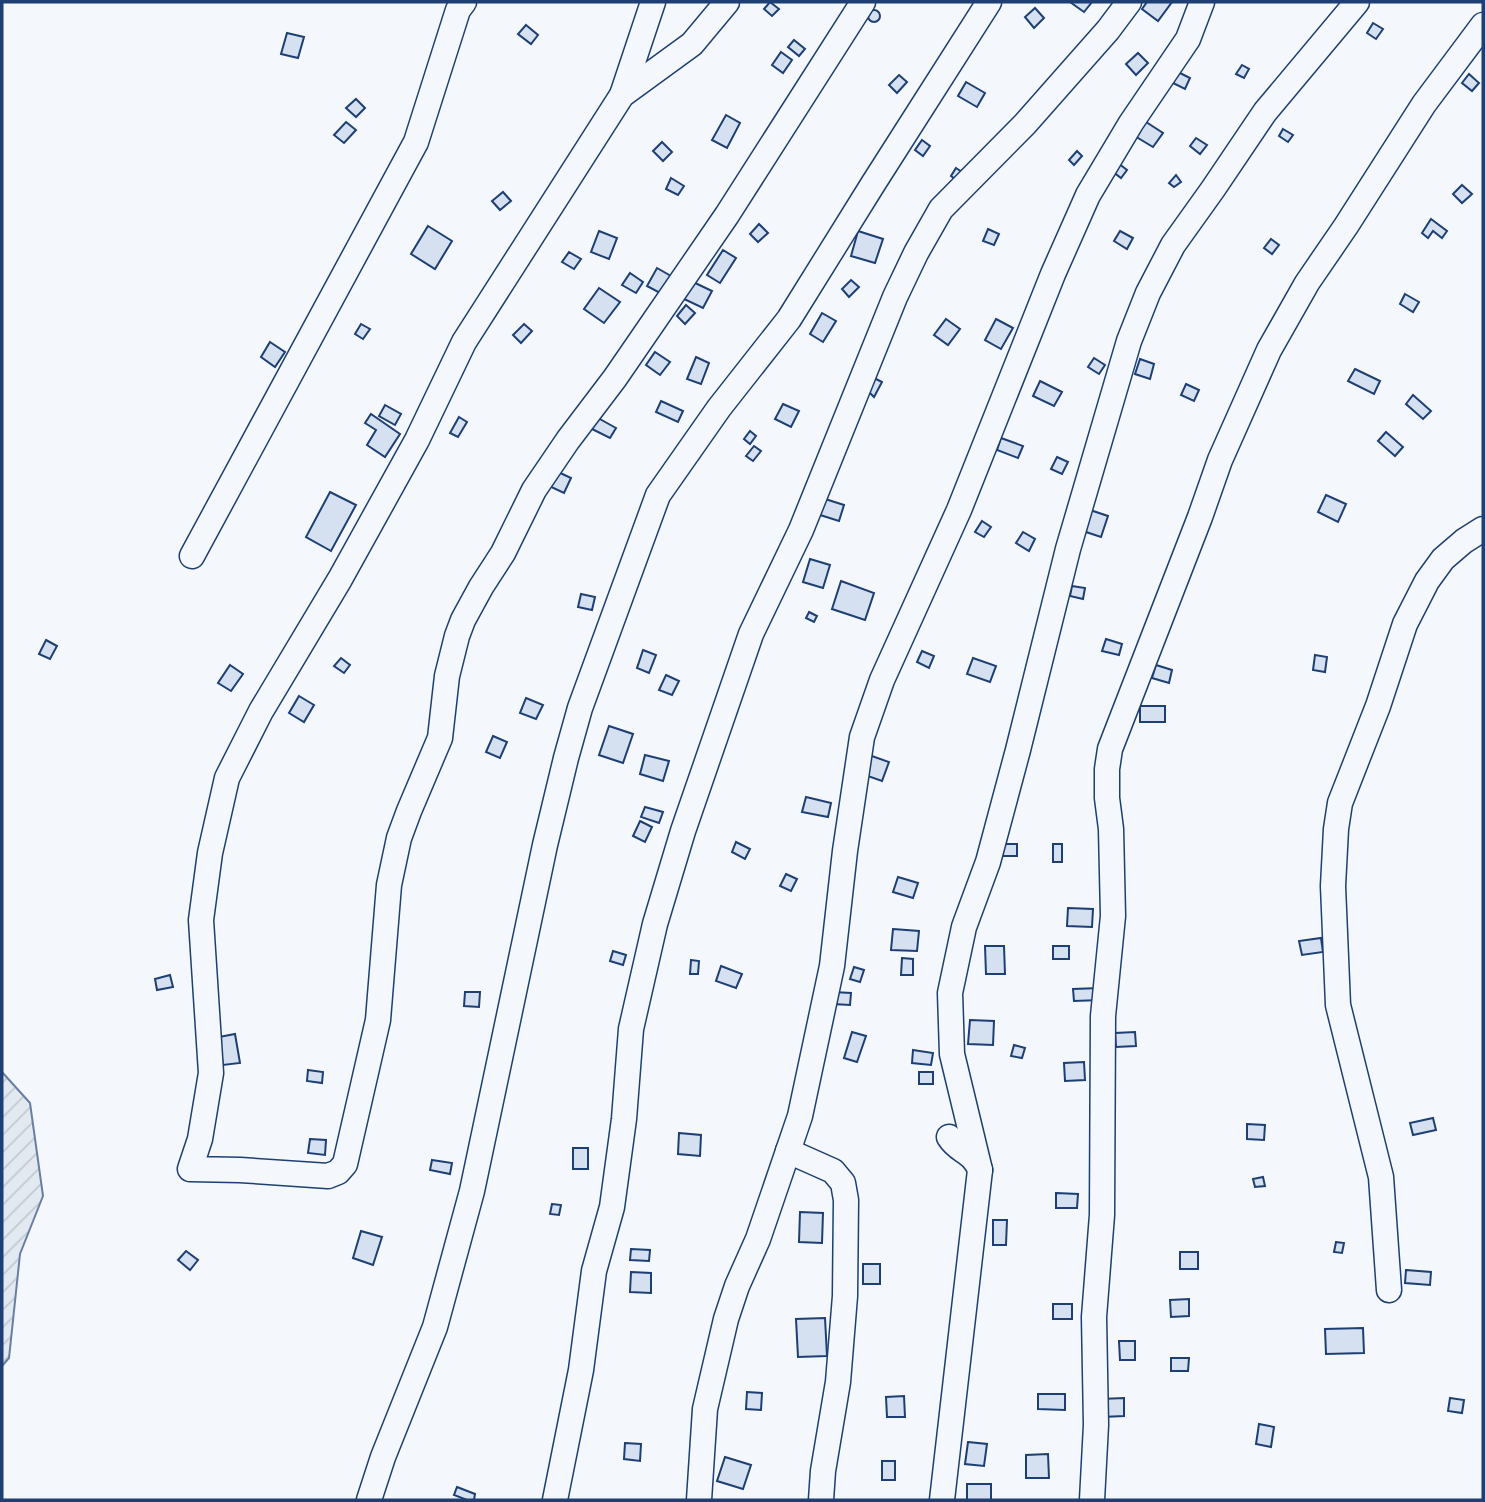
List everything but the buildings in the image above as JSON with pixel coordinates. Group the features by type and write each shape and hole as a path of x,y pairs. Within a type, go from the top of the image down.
{"street":[{"path":"192,556 416,142 458,10 464,2"},
{"path":"653,2 622,95 464,342 417,440 340,579 261,711 227,778 210,853 201,920 211,1073 200,1139 190,1168 328,1176 338,1172 345,1164 378,1020 389,885 399,838 440,738 447,676 463,620 503,553 534,490 727,215 863,2"},
{"path":"622,95 692,44 727,2"},
{"path":"369,1500 383,1457 435,1326 472,1191 566,758 580,708 657,495 719,408 789,319 989,2"},
{"path":"555,1500 581,1370 594,1271 612,1207 624,1119 631,1029 655,924 683,831 751,634 801,530 895,297 941,209 1025,124 1108,30 1129,2"},
{"path":"699,1500 705,1409 726,1319 758,1239 800,1116 832,966 862,737 882,680 960,510 1053,274 1088,195 1131,123 1188,39 1202,2"},
{"path":"942,1500 979,1170 952,1054 950,993 964,928 988,862 1018,750 1068,549 1129,341 1148,293 1173,245 1265,112 1357,2"},
{"path":"1093,1500 1096,1425 1094,1317 1102,1215 1103,1016 1113,916 1111,829 1107,798 1110,749 1220,460 1269,350 1307,283 1424,104 1483,25"},
{"path":"1389,1290 1381,1177 1338,1005 1333,886 1336,829 1340,803 1378,706 1405,624 1427,581 1443,559 1483,528"},
{"path":"949,1137 953,1144 976,1160 979,1170"},
{"path":"788,1151 833,1171 843,1183 846,1200 844,1308 838,1382 821,1500"}],"shaded area":[{"path":"2,1072 30,1103 43,1196 20,1254 9,1358 2,1366"}]}
